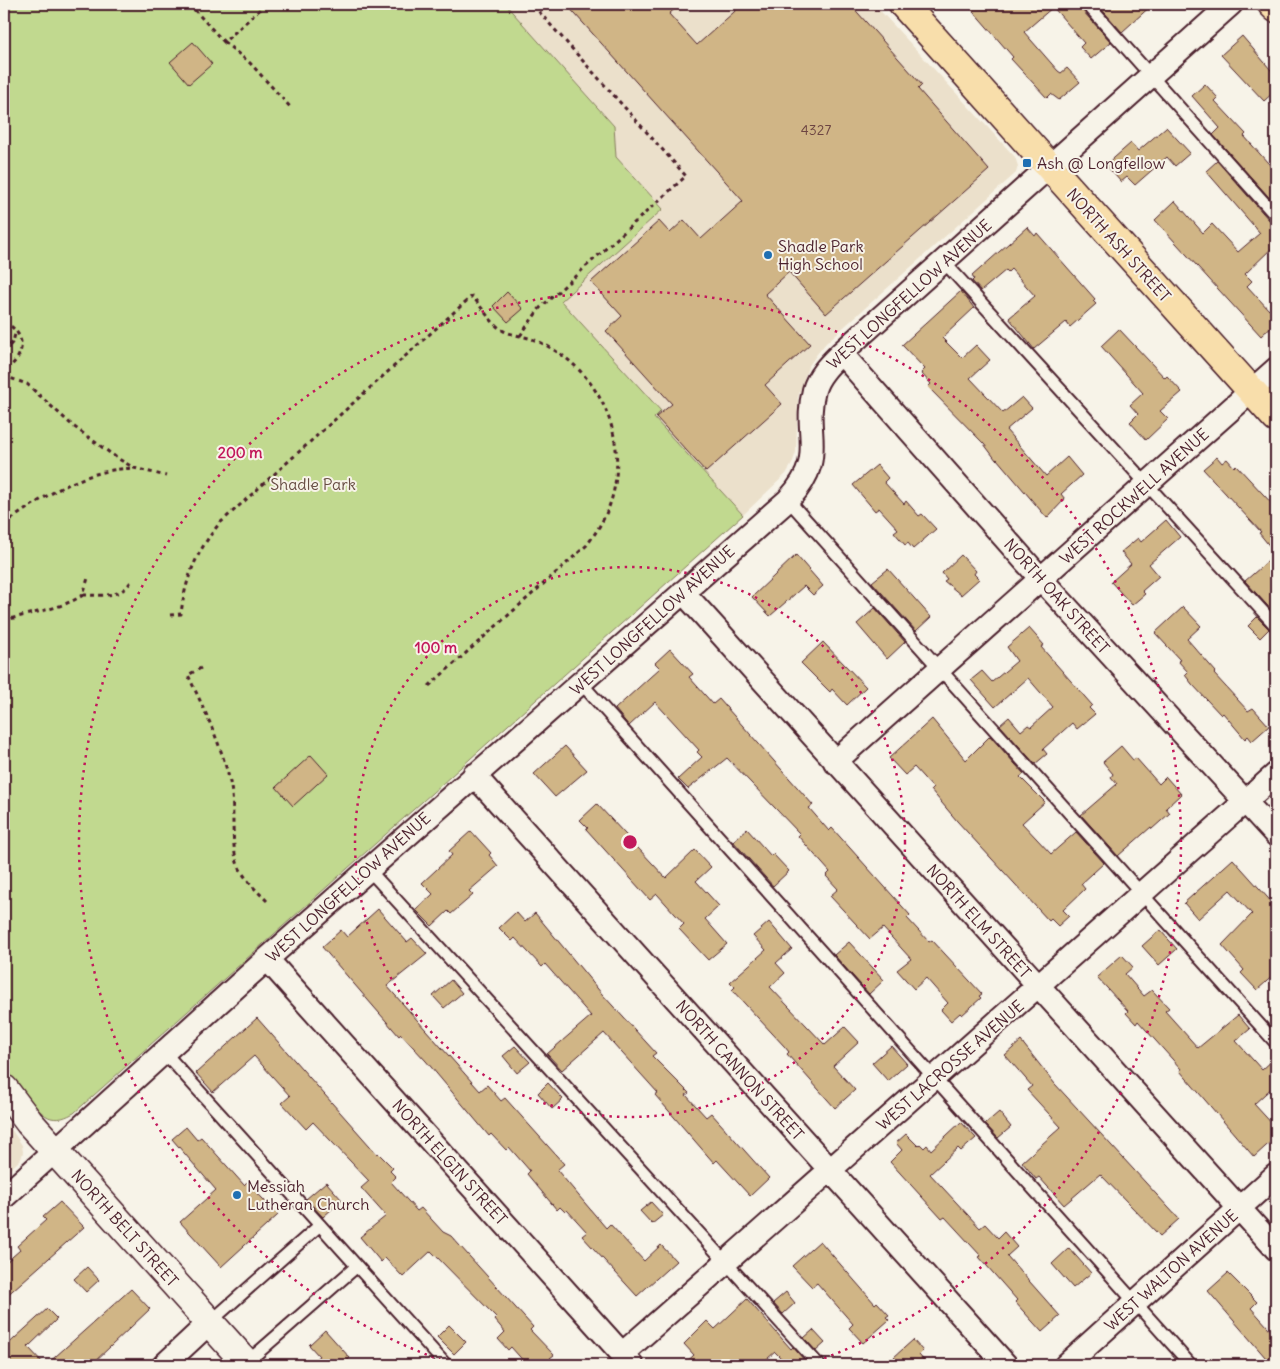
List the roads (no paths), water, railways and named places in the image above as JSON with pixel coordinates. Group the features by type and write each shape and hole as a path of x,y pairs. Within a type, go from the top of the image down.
{"main road":[{"name":"NORTH ASH STREET","path":"903,4 1276,418"},
{"path":"1272,4 1276,8"}],"street":[{"name":"WEST LONGFELLOW AVENUE","path":"4,1197 54,1149 267,959 788,500 801,486 810,466 814,443 811,411 814,389 823,372 841,353 1231,4"},
{"name":"NORTH OAK STREET","path":"841,353 1041,579 1276,836"},
{"name":"WEST ROCKWELL AVENUE","path":"835,762 1276,369"},
{"name":"NORTH ELM STREET","path":"683,592 1276,1249"},
{"name":"WEST LACROSSE AVENUE","path":"627,1361 726,1263 829,1169 936,1079 1276,774"},
{"name":"NORTH CANNON STREET","path":"474,775 1006,1365"},
{"name":"NORTH ELGIN STREET","path":"267,959 627,1361"},
{"name":"NORTH BELT STREET","path":"4,1089 29,1122 247,1364"},
{"name":"WEST WALTON AVENUE","path":"1066,1365 1276,1175"},
{"path":"164,1365 209,1323"}],"lane":[{"path":"1087,4 1276,216"},
{"path":"944,262 1276,626"},
{"path":"788,500 1276,1044"},
{"path":"581,683 1191,1365"},
{"path":"369,870 818,1365"},
{"path":"164,1052 446,1365"},
{"path":"209,1323 320,1225"},
{"path":"247,1364 357,1266"}],"place":[{"name":"Ash @ Longfellow","path":"1027,163"},
{"name":"Shadle Park High School","path":"768,255"},
{"name":"Messiah Lutheran Church","path":"237,1195"}],"park label":[{"name":"Shadle Park","path":"313,484"}]}
